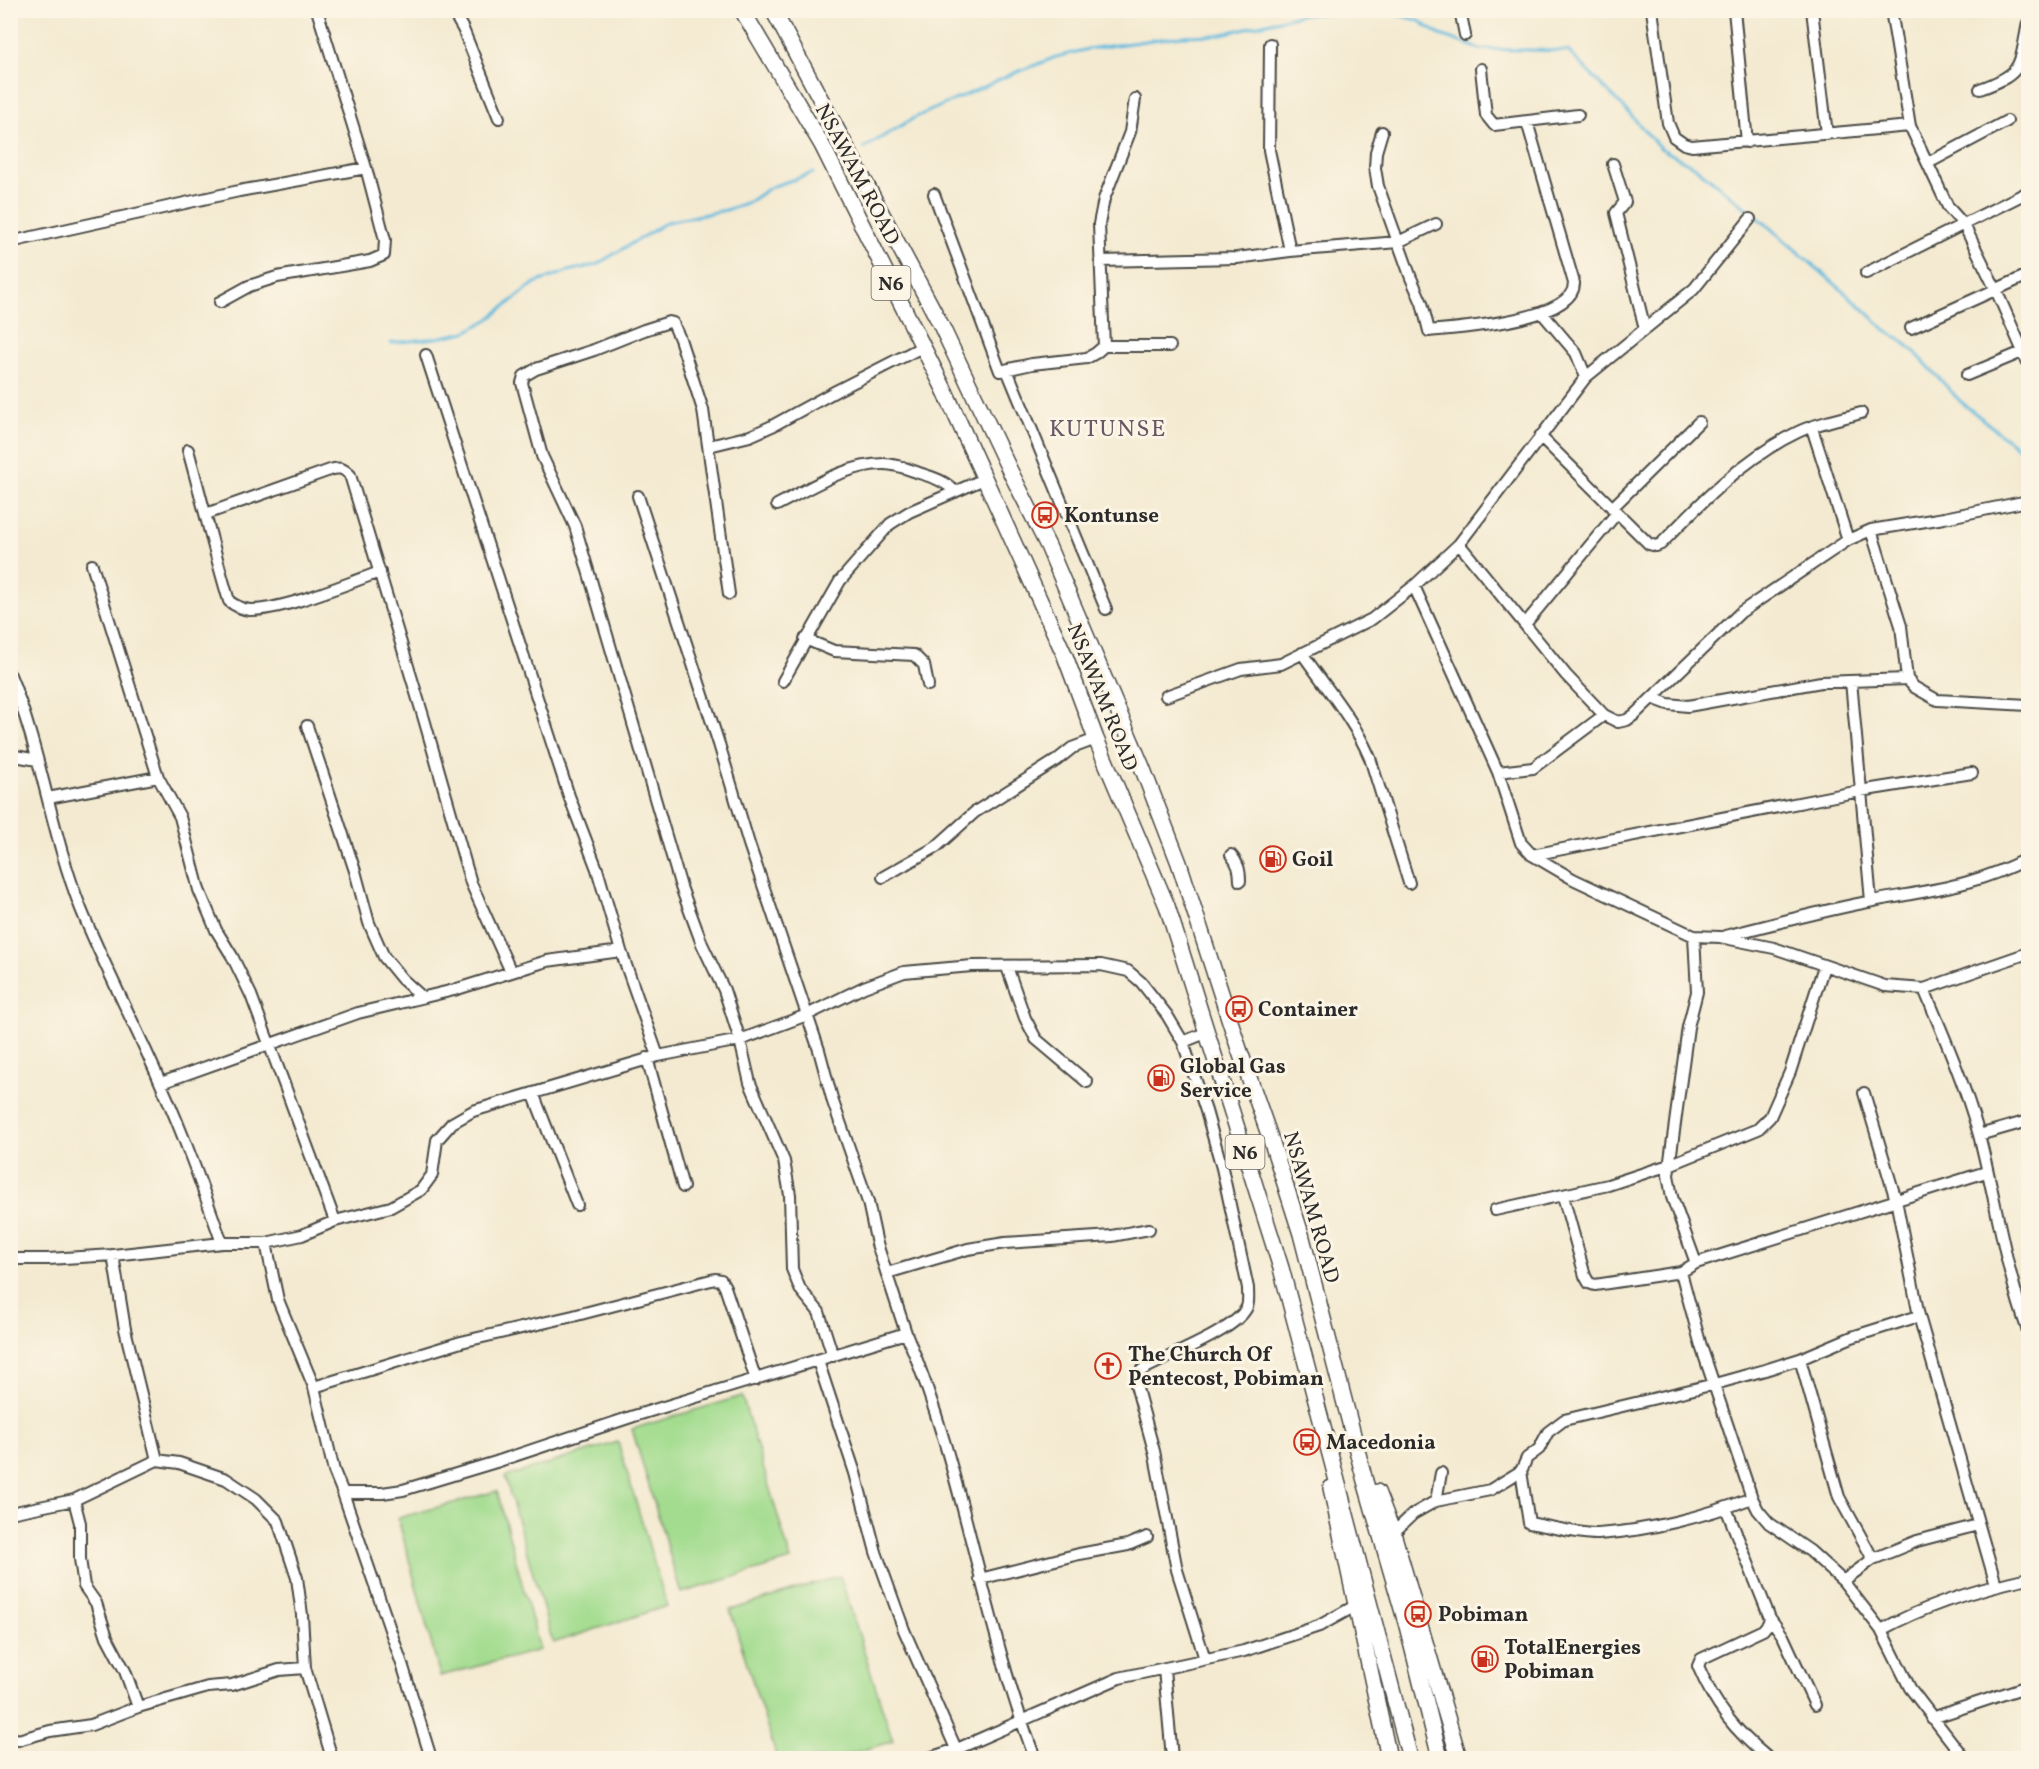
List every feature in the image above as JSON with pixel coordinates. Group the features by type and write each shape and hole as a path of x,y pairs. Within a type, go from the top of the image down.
{"highway":[{"name":"NSAWAM ROAD","path":"742,10 822,146 924,346 1065,656 1096,739 1167,906 1281,1268 1410,1758"},
{"name":"NSAWAM ROAD","path":"773,10 939,321 1048,546 1142,767 1179,863 1298,1223 1407,1626 1440,1758"},
{"path":"916,332 931,333 939,321"},
{"name":"NSAWAM ROAD","path":"1345,1403 1393,1533 1458,1758"},
{"name":"NSAWAM ROAD","path":"1327,1440 1332,1497 1389,1758"}],"street":[{"path":"220,302 249,286 277,277 370,261 384,255 385,240 366,168 316,10"},
{"path":"452,10 463,29 499,118"},
{"path":"1460,10 1465,35"},
{"path":"1652,10 1665,114 1674,137 1684,144 1692,146 1748,142 1910,126"},
{"path":"1734,10 1748,142"},
{"path":"1812,10 1827,134"},
{"path":"1891,10 1910,126 1948,207 1964,225 2026,351 2028,363"},
{"path":"1980,89 2013,74 2020,63 2028,23 2027,10"},
{"path":"1270,44 1269,150 1290,251"},
{"path":"1481,69 1486,115 1494,125 1578,115"},
{"path":"1104,346 1099,224 1102,207 1130,132 1135,99"},
{"path":"1928,163 2007,121"},
{"path":"1382,132 1376,152 1375,168 1378,186 1425,311 1429,332 1494,324 1542,313 1572,294 1574,284 1527,122"},
{"path":"1613,164 1625,202 1616,213 1645,329"},
{"path":"10,242 239,191 366,168"},
{"path":"1866,273 2028,192"},
{"path":"934,194 1000,371 1032,364 1087,358 1104,346 1170,346"},
{"path":"1166,696 1241,669 1281,664 1372,619 1414,586 1459,544 1586,377 1694,289 1750,219"},
{"path":"1100,261 1237,258 1398,242 1436,224"},
{"path":"1911,328 2028,275"},
{"path":"1542,313 1576,353 1586,377"},
{"path":"729,594 703,410 675,326 671,322 645,330 594,350 543,366 527,374 523,379 525,396 542,456 575,526 681,887 702,944 724,990 740,1040 750,1083 784,1161 790,1195 792,1269 800,1289 819,1312 832,1356"},
{"path":"709,446 750,436 772,426 924,346"},
{"path":"1967,375 2026,351"},
{"path":"426,355 569,796 597,869 652,1057 683,1187"},
{"path":"1007,370 1106,609"},
{"path":"1540,436 1648,544 1656,546 1662,544 1695,507 1758,455 1799,432 1861,413"},
{"path":"1526,623 1614,511 1699,422"},
{"path":"1812,428 1848,540"},
{"path":"188,450 229,601 237,607 252,610 279,604 380,572"},
{"path":"777,505 824,480 881,464 902,467 946,483 955,492"},
{"path":"206,514 330,470 345,469 350,475 471,883 511,972"},
{"path":"783,681 840,581 890,524 909,512 984,479"},
{"path":"638,496 719,744 749,844 807,1015 833,1102 868,1202 877,1244 952,1465 980,1579 1021,1720 1035,1758"},
{"path":"1459,544 1526,623 1566,675 1604,715 1622,722 1634,715 1741,612 1848,540 1871,530 1944,519 2028,501"},
{"path":"1871,530 1902,626 1907,679 1914,687 1937,700 2028,705"},
{"path":"92,565 158,777 180,817 199,890 216,930 251,995 335,1221"},
{"path":"1414,586 1498,772 1521,843 1532,855 1573,879 1694,936 1720,937 1774,948 1885,986 1924,989 2028,953"},
{"path":"805,639 834,651 914,655 924,664 928,685"},
{"path":"1302,653 1338,701 1362,739 1409,883"},
{"path":"10,675 37,760 66,868 82,910 161,1083 222,1243"},
{"path":"1652,698 1668,704 1688,706 1821,682 1907,679"},
{"path":"1851,681 1871,901"},
{"path":"1498,772 1533,768 1604,715"},
{"path":"307,726 356,871 369,923 384,957 402,979 422,997"},
{"path":"883,877 936,847 975,812 1072,748 1096,739"},
{"path":"10,755 37,760"},
{"path":"1532,855 1860,791 1972,773"},
{"path":"48,798 158,777"},
{"path":"1232,855 1237,862 1240,881"},
{"path":"1720,937 1871,901 1964,884 2006,870 2028,858"},
{"path":"1694,936 1697,992 1688,1027 1669,1165 1669,1186 1696,1263"},
{"path":"161,1083 358,1013 454,990 547,961 621,951"},
{"path":"10,1259 113,1255 222,1243 266,1243 302,1235 335,1221 391,1207 421,1190 432,1175 437,1140 452,1123 473,1111 652,1057 740,1040 807,1015 864,987 904,972 972,966 1007,967 1042,964 1101,965 1128,971 1141,982 1167,1015 1183,1042 1222,1168 1248,1288 1248,1305 1240,1317 1216,1333 1142,1370 1136,1377 1136,1385 1154,1451 1177,1570 1205,1659"},
{"path":"1495,1210 1608,1185 1669,1165 1758,1129 1770,1117 1790,1072 1824,966"},
{"path":"1007,967 1025,1018 1036,1039 1086,1082"},
{"path":"1924,989 1952,1055 1979,1135 1986,1172 2028,1331"},
{"path":"1183,1042 1208,1032"},
{"path":"533,1093 577,1205"},
{"path":"1864,1093 1896,1200 1919,1316 1996,1585"},
{"path":"1979,1135 2028,1121"},
{"path":"1563,1196 1585,1276 1589,1283 1595,1285 1681,1272 1696,1263 1986,1172"},
{"path":"887,1273 968,1249 1005,1243 1102,1237 1149,1229"},
{"path":"266,1243 278,1300 314,1387 334,1471 344,1492 403,1667 430,1758"},
{"path":"113,1255 124,1329 156,1460"},
{"path":"1681,1272 1701,1346 1758,1510 1769,1523 1810,1551 1842,1581 1881,1630 1910,1688 1964,1758"},
{"path":"314,1387 461,1342 715,1279 721,1280 725,1287 756,1380"},
{"path":"1752,1498 1726,1508 1661,1525 1596,1534 1529,1522 1521,1471 1527,1458 1539,1449 1548,1432 1564,1420 1715,1384 1800,1359 1852,1337 1919,1316"},
{"path":"344,1492 382,1493 403,1490 634,1416 906,1333"},
{"path":"1800,1359 1839,1497 1874,1559"},
{"path":"818,1361 855,1473 876,1552 904,1630 935,1706 958,1754"},
{"path":"10,1513 74,1500 156,1460 179,1463 226,1479 256,1499 278,1521 297,1578 304,1668 332,1758"},
{"path":"1393,1533 1413,1514 1436,1501 1490,1490 1521,1471"},
{"path":"1436,1501 1441,1473"},
{"path":"74,1500 80,1523 80,1559 84,1586 96,1603 107,1637 125,1671 138,1707"},
{"path":"1726,1508 1770,1618 1783,1636 1815,1705"},
{"path":"1842,1581 1874,1559 1917,1541 1978,1525"},
{"path":"980,1579 1080,1554 1128,1545 1147,1537"},
{"path":"1881,1630 1906,1616 1996,1585 2028,1578"},
{"path":"929,1758 958,1754 1021,1720 1119,1678 1244,1651 1319,1626 1357,1605"},
{"path":"1768,1758 1754,1747 1721,1711 1698,1666 1701,1659 1763,1630 1770,1618"},
{"path":"10,1737 18,1740 50,1731 91,1725 138,1707 208,1687 232,1685 279,1670 304,1668"},
{"path":"1164,1669 1172,1758"},
{"path":"1932,1718 2028,1686"}],"green space":[{"path":"742,1396 791,1560 681,1593 632,1429"},
{"path":"618,1442 667,1606 553,1643 505,1477"},
{"path":"497,1491 540,1650 440,1676 398,1518"},
{"path":"840,1576 893,1741 838,1758 777,1758 730,1610"}],"waterway":[{"path":"864,148 914,118 1056,57 1088,49 1145,41 1182,36 1218,35 1304,14 1390,13 1418,20 1438,34 1480,49 1568,51 1660,148 1695,167 1767,225 1887,332 1914,351 1960,401 2028,456"},
{"path":"391,343 466,332 489,319 535,283 568,271 596,265 667,222 726,210 749,202 771,187 813,173"}],"place":[{"name":"Kontunse","path":"1045,515"},
{"name":"Goil","path":"1273,859"},
{"name":"Container","path":"1239,1009"},
{"name":"Global Gas Service","path":"1161,1078"},
{"name":"The Church Of Pentecost, Pobiman","path":"1108,1366"},
{"name":"Macedonia","path":"1307,1442"},
{"name":"Pobiman","path":"1418,1614"},
{"name":"TotalEnergies Pobiman","path":"1485,1659"}],"district":[{"name":"KUTUNSE","path":"1108,428"}]}
